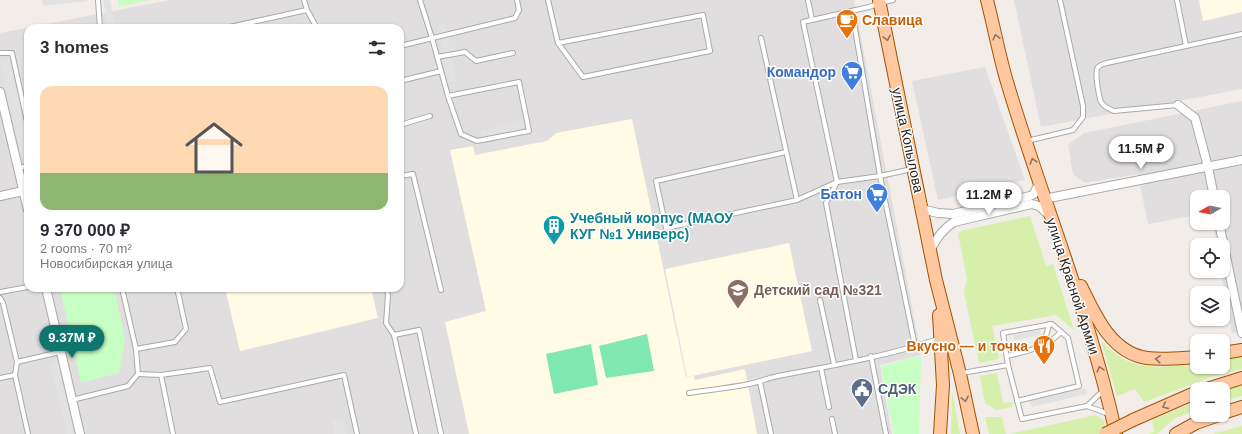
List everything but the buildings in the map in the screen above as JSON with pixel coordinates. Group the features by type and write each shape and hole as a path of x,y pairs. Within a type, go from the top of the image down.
{"main road":[{"name":"улица Красной Армии","path":"987,0 1007,82 1039,183 1060,242 1106,389 1116,434"},
{"name":"улица Копылова","path":"879,1 915,169 936,280 943,385 940,434"},
{"path":"1060,242 1093,313 1117,344 1130,353 1146,358 1166,359 1190,357"},
{"name":"улица Копылова","path":"936,280 960,374 973,434"},
{"path":"1230,352 1242,350"},
{"path":"1229,382 1242,378"},
{"path":"1105,434 1190,395"},
{"path":"1230,411 1242,407"},
{"path":"1176,434 1199,422"}],"street":[{"path":"0,92 18,169 24,184"},
{"path":"1178,105 1195,118 1213,190"},
{"path":"1044,198 1242,160"},
{"path":"922,209 938,213 953,214 1030,196 1034,194 1039,183"},
{"path":"0,196 24,190"},
{"path":"931,249 937,237 945,228 954,222 1032,204 1039,206 1051,217"},
{"path":"1220,230 1242,333"},
{"path":"47,292 80,434"}],"lane":[{"path":"98,0 100,24"},
{"path":"304,0 307,10 315,24"},
{"path":"420,0 448,96 461,134 477,141 529,131 519,82 448,96"},
{"path":"404,45 515,18 519,10 517,0"},
{"path":"548,0 558,43 583,77 710,51 703,15 558,43"},
{"path":"808,0 812,20"},
{"path":"856,360 826,203 837,182 803,22 869,7 879,1 893,0"},
{"path":"1026,141 1073,130 1083,117 1083,106 1060,0"},
{"path":"1177,0 1186,46"},
{"path":"243,24 307,10"},
{"path":"852,11 880,176 915,346"},
{"path":"1178,105 1114,111 1108,109 1101,102 1096,74 1097,68 1100,65 1107,63 1242,34"},
{"path":"761,38 797,200"},
{"path":"437,57 465,52 476,61 513,53"},
{"path":"0,53 12,53 24,108"},
{"path":"404,80 441,71"},
{"path":"404,124 430,116"},
{"path":"786,152 656,181 666,228 797,200 837,182 915,169"},
{"path":"18,169 24,167"},
{"path":"404,175 413,174 441,290"},
{"path":"0,292 24,287"},
{"path":"72,400 128,386 138,374 136,349 123,292"},
{"path":"136,349 175,342 186,330 178,292"},
{"path":"388,292 386,323 394,335 416,434"},
{"path":"0,298 3,303 17,362 15,375 28,434"},
{"path":"820,300 834,364"},
{"path":"1017,401 1080,386 1068,338 1052,324 1049,324 1003,333 1008,365 1017,401 1022,419 1087,406 1106,389"},
{"path":"1039,348 1047,333 1049,324"},
{"path":"394,335 419,330 442,434"},
{"path":"1007,356 1039,348 1053,340 1061,332"},
{"path":"689,393 760,382 775,376 856,360 915,346 941,338"},
{"path":"17,362 60,352"},
{"path":"871,356 886,434"},
{"path":"960,374 1008,365"},
{"path":"138,374 161,376 210,368 220,402 344,375 357,434"},
{"path":"821,368 829,407"},
{"path":"0,378 15,375"},
{"path":"161,376 173,434"},
{"path":"760,382 771,434"},
{"path":"1087,406 1112,415"},
{"path":"832,419 835,434"}],"shaded area":[{"path":"42,0 87,0 87,1 43,6"},
{"path":"103,0 110,0 115,24 107,24"},
{"path":"170,0 854,0 921,355 880,365 892,434 0,434 0,33 24,28 24,292 404,292 404,24 46,24"},
{"path":"1014,0 1242,0 1242,89 1041,127"},
{"path":"1199,0 1242,0 1242,12 1203,21"},
{"path":"445,23 456,81 449,82 438,24"},
{"path":"9,59 24,123 24,161 23,161 0,61"},
{"path":"985,67 1025,180 938,200 912,81"},
{"path":"1242,101 1242,331 1232,333 1230,322 1230,286 1224,286 1222,278 1230,278 1230,238 1216,238 1214,230 1230,230 1230,190 1190,190 1190,216 1148,224 1138,174 1085,183 1073,174 1068,145 1084,133"},
{"path":"632,119 686,377 694,376 695,380 745,369 757,434 469,434 445,322 486,311 450,150 473,146 475,155 547,141 556,133"},
{"path":"524,121 525,129 482,138 481,131"},
{"name":"Детский сад №321","path":"789,243 812,351 687,377 665,269"},
{"path":"226,292 372,292 378,318 240,351"},
{"path":"1040,330 1041,335 1014,340 1013,335"},
{"path":"58,362 74,434 67,434 51,364"},
{"path":"1085,388 1087,394 1032,407 1030,401"},
{"path":"342,418 346,434 335,434 332,420"}],"green space":[{"path":"118,0 149,0 119,7"},
{"path":"1030,216 1046,266 1053,264 1074,330 1056,315 992,326 999,359 979,363 964,292 967,278 958,234 961,231"},
{"path":"61,292 115,292 125,339 119,373 81,383"},
{"path":"647,334 654,371 606,378 599,346"},
{"path":"1101,341 1123,359 1140,365 1159,367 1190,364 1190,374 1223,374 1198,382 1190,382 1190,385 1144,402 1135,389 1117,396"},
{"path":"591,344 598,385 554,394 546,354"},
{"path":"1242,355 1242,369 1230,372 1230,358"},
{"path":"921,356 919,434 894,434 881,366"},
{"path":"997,373 1003,403 1013,402 1011,407 997,410 985,403 980,376"},
{"path":"1242,384 1242,396 1230,399 1230,388"},
{"path":"952,391 960,434 951,434"},
{"path":"1190,404 1190,413 1175,418 1157,434 1148,434 1154,432 1152,420"},
{"path":"1095,415 1104,420 1106,434 1010,434"},
{"path":"985,417 1002,417 1006,434 989,434"},
{"path":"1242,426 1242,434 1213,434"}],"place":[{"name":"Славица","path":"847,40"},
{"name":"Командор","path":"852,92"},
{"name":"Батон","path":"877,214"},
{"name":"Учебный корпус (МАОУ КУГ №1 Универс)","path":"554,246"},
{"name":"Детский сад №321","path":"738,310"},
{"name":"Вкусно — и точка","path":"1044,366"},
{"name":"СДЭК","path":"862,408"}]}
